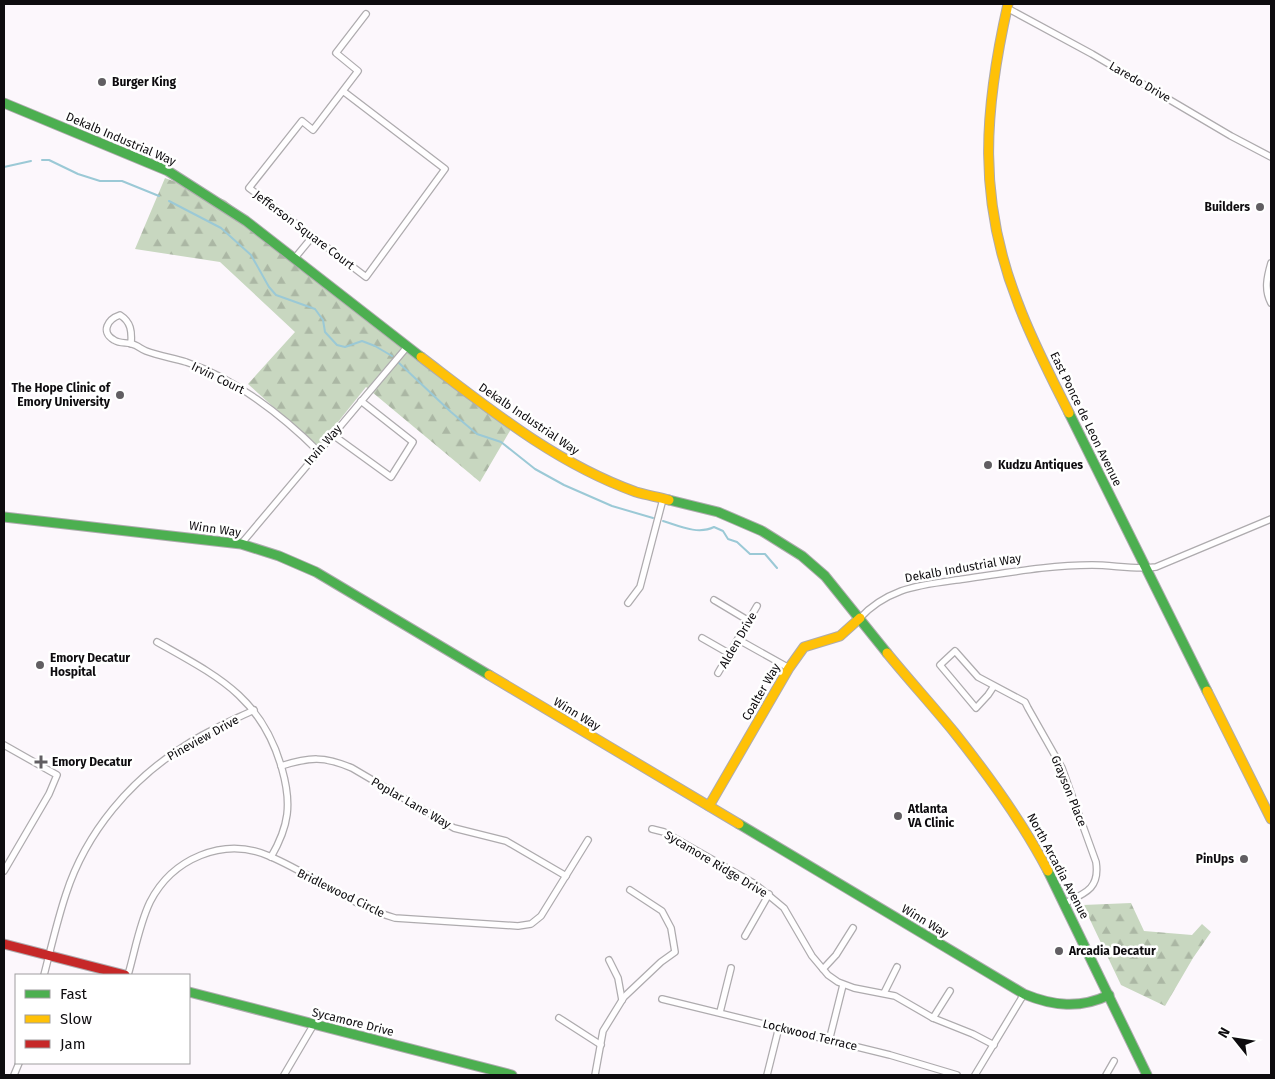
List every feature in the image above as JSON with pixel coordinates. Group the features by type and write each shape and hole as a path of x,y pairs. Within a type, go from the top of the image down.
{"main road":[{"name":"East Ponce de Leon Avenue","path":"1008,6 990,101 987,143 991,206 1001,258 1031,336 1271,818"},
{"name":"Dekalb Industrial Way","path":"4,103 168,171 220,203 506,421 556,454 608,481 637,492 718,512 770,536 802,556 825,576 860,618"},
{"name":"Winn Way","path":"4,517 241,544 279,556 316,572 1024,994 1054,1005 1064,1006 1082,1004 1109,995"},
{"name":"Coalter Way","path":"709,806 789,668 804,647 840,636 860,618"},
{"name":"North Arcadia Avenue","path":"860,618 1008,803 1033,842 1065,903 1147,1075"},
{"path":"4,944 123,974"},
{"name":"Sycamore Drive","path":"190,992 512,1075"}],"street":[{"name":"Laredo Drive","path":"1008,6 1231,136 1271,157"},
{"name":"Jefferson Square Court","path":"343,91 445,169 366,277 249,188 302,121 313,130 358,71 336,53 366,14"},
{"path":"294,259 312,236"},
{"path":"1271,264 1266,286 1271,303"},
{"name":"Irvin Court","path":"132,344 132,332 128,321 120,315 113,318 108,323 107,332 110,337 122,344 132,344 146,351 208,370 247,392 318,451"},
{"name":"Irvin Way","path":"241,544 407,347"},
{"path":"333,435 390,477 413,442 361,401"},
{"path":"628,603 640,587 663,499"},
{"name":"Dekalb Industrial Way","path":"860,618 871,607 909,588 1020,570 1069,565 1112,565 1146,568 1166,564 1271,519"},
{"path":"714,600 749,621"},
{"name":"Alden Drive","path":"718,673 739,640 757,606"},
{"path":"702,638 730,654"},
{"path":"739,640 789,668"},
{"path":"157,642 219,679 254,710 274,744 286,788 288,810 284,831 271,857"},
{"name":"Grayson Place","path":"994,686 976,708 940,665 955,651 978,677 1024,702 1062,768 1096,862 1098,874 1092,887 1084,894 1065,903"},
{"name":"Pineview Drive","path":"44,974 66,893 82,855 108,814 144,776 180,749 254,710"},
{"path":"4,744 57,775 4,871"},
{"name":"Poplar Lane Way","path":"281,766 306,759 327,759 352,768 454,828 506,841 566,876"},
{"name":"Sycamore Ridge Drive","path":"652,829 664,832 769,894 784,908 812,956 833,979 843,985 895,996 933,1018 994,1045"},
{"name":"Bridlewood Circle","path":"127,974 150,902 165,880 173,872 194,858 216,850 242,849 256,851 348,898 388,916 404,919 524,926 536,920 546,909 588,840"},
{"path":"595,1075 603,1031 622,1000 660,962 675,952 671,928 662,911 630,890"},
{"path":"744,936 769,894"},
{"path":"823,969 836,955 853,928"},
{"path":"609,960 618,978 622,1000"},
{"path":"884,993 897,967"},
{"path":"720,1012 731,968"},
{"path":"829,1040 843,985"},
{"path":"933,1018 950,991"},
{"path":"975,1075 1024,994"},
{"name":"Lockwood Terrace","path":"662,999 890,1054 956,1075"},
{"path":"559,1018 601,1045"},
{"path":"284,1075 314,1024"},
{"path":"767,1075 779,1027"},
{"path":"1106,1075 1114,1061"}],"green space":[{"path":"165,178 225,200 380,325 514,424 480,482 366,387 318,447 248,384 295,332 220,262 135,249"},
{"path":"1131,903 1144,931 1192,935 1202,924 1211,932 1193,958 1165,1006 1121,985 1083,905"}],"waterway":[{"path":"42,160 49,160 78,174 100,181 122,181 159,196"},
{"path":"4,167 31,161"},
{"path":"169,201 221,228 251,255 269,287 276,295 315,309 323,320 325,332 337,345 345,347 362,341 392,356"},
{"path":"399,363 477,434 501,442 535,469 564,485 612,506 653,518"},
{"path":"663,521 695,530 714,527 723,531 728,539 737,542 750,554 765,554 777,568"}],"traffic: fast":[{"path":"4,103 168,171 246,221 421,357"},
{"path":"1069,413 1207,691"},
{"path":"669,500 718,512 762,531 802,556 825,576 887,653"},
{"path":"4,517 241,544 279,556 316,572 489,675"},
{"path":"739,824 1024,994 1045,1001 1066,1004 1088,1002 1109,995"},
{"path":"1048,871 1147,1075"},
{"path":"190,992 512,1075"}],"traffic: slow":[{"path":"1008,4 1000,43 990,118 990,191 1005,265 1018,303 1042,359 1069,413"},
{"path":"421,357 523,433 550,450 606,480 636,492 669,500"},
{"path":"709,806 789,668 804,647 840,636 860,618"},
{"path":"887,653 954,732 992,782 1027,834 1048,871"},
{"path":"489,675 739,824"},
{"path":"1207,691 1271,819"}],"traffic: jam":[{"path":"4,944 121,974"}],"place":[{"name":"Burger King","path":"102,82"},
{"name":"Builders","path":"1260,207"},
{"name":"The Hope Clinic of Emory University","path":"120,395"},
{"name":"Kudzu Antiques","path":"988,465"},
{"name":"Emory Decatur Hospital","path":"40,665"},
{"name":"Emory Decatur","path":"41,762"},
{"name":"Atlanta VA Clinic","path":"898,816"},
{"name":"PinUps","path":"1244,859"},
{"name":"Arcadia Decatur","path":"1059,951"}]}
